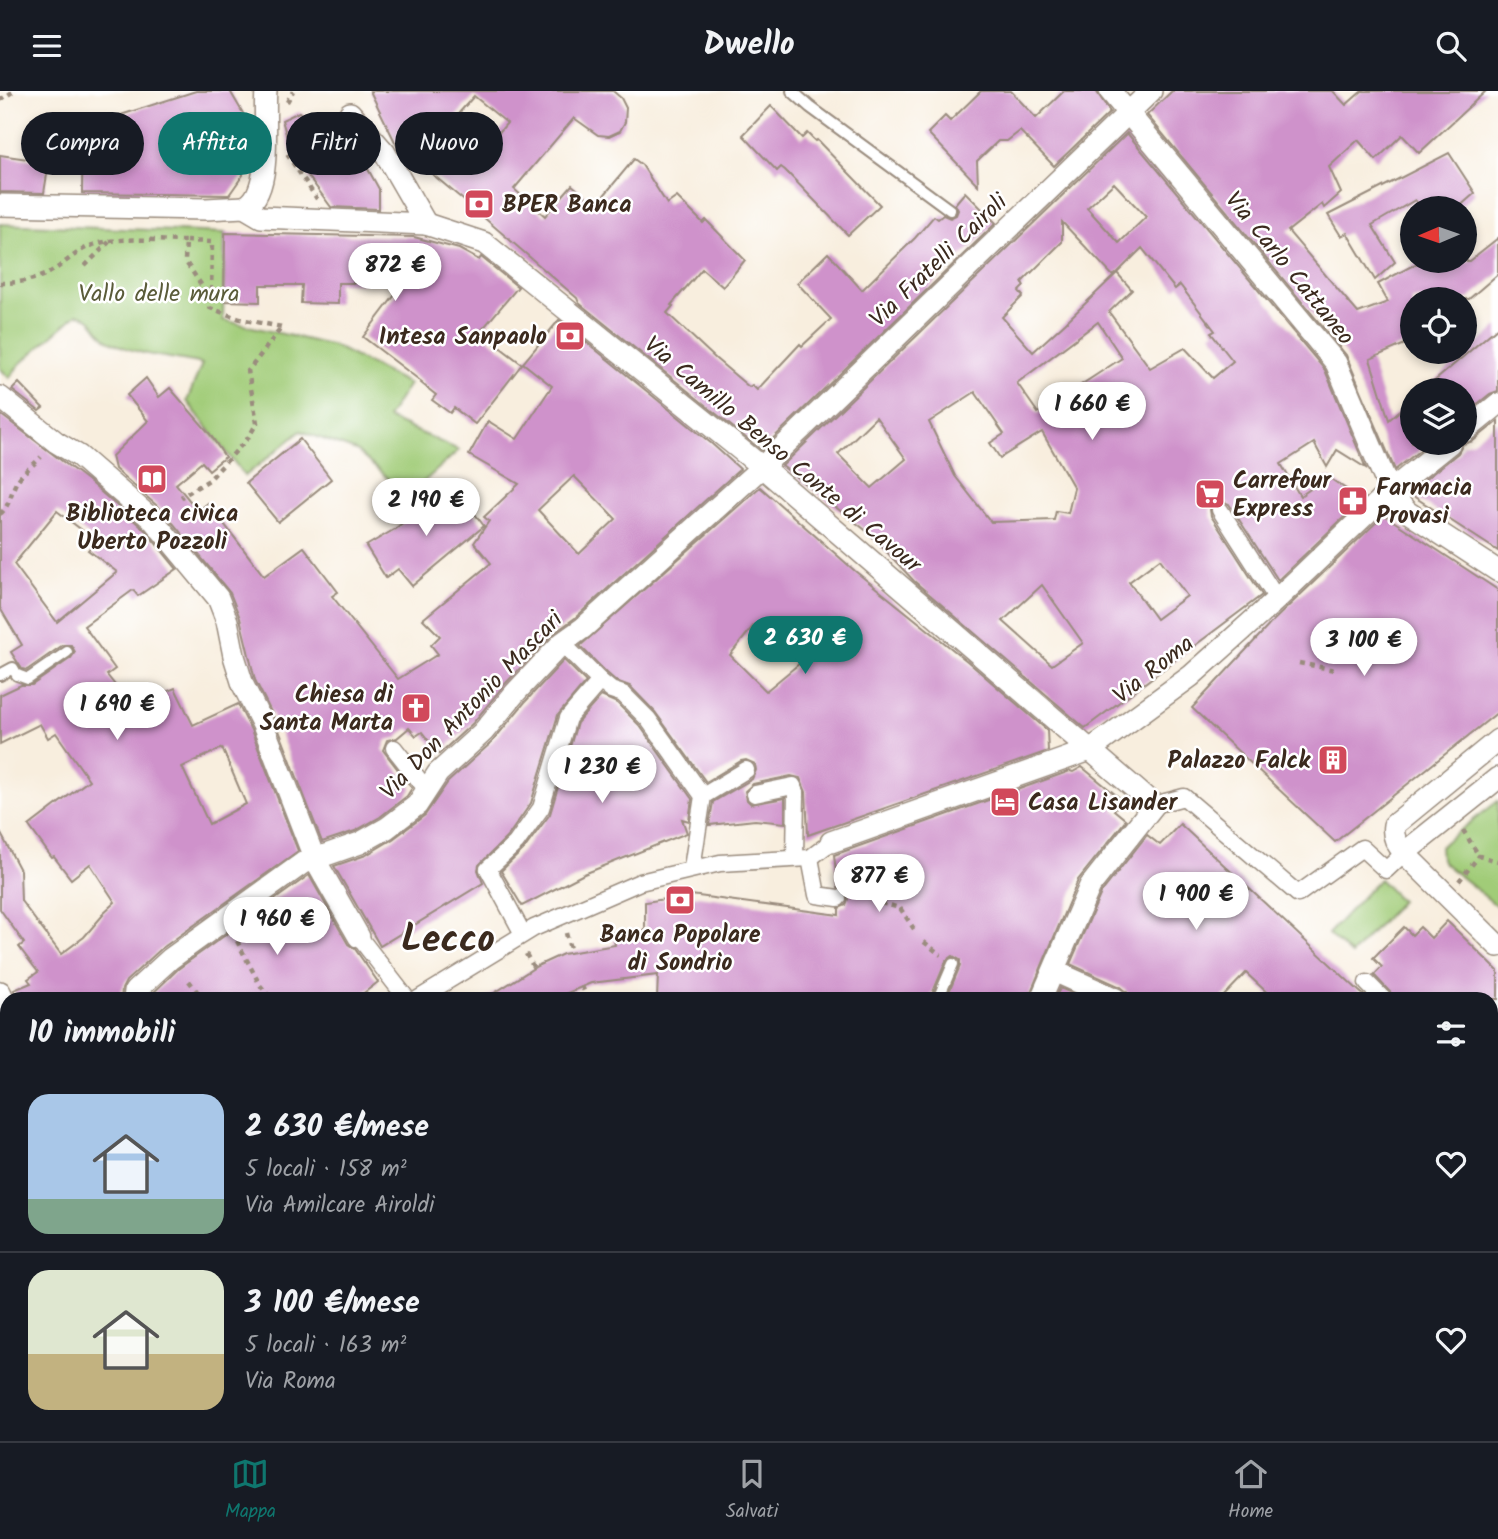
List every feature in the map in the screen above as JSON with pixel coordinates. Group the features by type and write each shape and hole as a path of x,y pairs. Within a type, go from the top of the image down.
{"street":[{"path":"0,205 206,209 244,207 255,198 264,173 267,91"},
{"name":"Via Carlo Cattaneo","path":"1110,91 1336,363 1390,491 1406,511 1498,571"},
{"name":"Via Fratelli Cairoli","path":"762,467 988,238 1150,91"},
{"path":"381,149 426,224"},
{"name":"Via Camillo Benso Conte di Cavour","path":"244,207 261,217 426,224 484,243 762,467 1154,805"},
{"path":"0,397 56,442 79,456 154,521 218,599 228,621 234,656 243,685 263,725 315,860 360,938 402,992"},
{"path":"1477,421 1498,404"},
{"name":"Via Roma","path":"831,842 1090,750 1191,676 1277,599 1390,491 1435,455"},
{"name":"Via Don Antonio Mascari","path":"135,992 170,959 303,863 359,843 387,828 417,805 438,773 483,732 562,643 583,628 762,467"},
{"path":"1220,510 1277,599"},
{"path":"562,643 600,681 611,690 623,694 648,719 703,796 692,868"},
{"path":"523,934 488,869 516,843 541,809 568,718 600,681"},
{"path":"1498,740 1394,825 1392,833 1404,853 1498,946"},
{"path":"394,748 427,790"},
{"path":"703,796 746,770"},
{"path":"1044,992 1090,886 1154,805 1184,797 1298,894 1362,848 1386,870 1498,778"},
{"path":"755,794 793,786 796,792 802,858 817,895 838,898"},
{"path":"429,992 523,934 630,886 720,863 802,858 831,842"},
{"path":"1054,971 1100,992"},
{"path":"1367,983 1376,992"}],"lane":[{"path":"792,91 950,210"},
{"path":"0,675 13,668 17,675 28,679 67,652"},
{"path":"941,992 953,964"}],"path":[{"path":"0,100 14,91"},
{"path":"285,144 287,153 331,220"},
{"path":"85,266 110,241"},
{"path":"0,283 33,280 94,244 110,241 212,242 210,308 223,314 282,327 248,371 257,423 240,447 209,481 181,497"},
{"path":"186,241 185,261 211,299"},
{"path":"0,515 6,510 16,483 25,471 56,442"},
{"path":"1299,663 1335,670"},
{"path":"1454,814 1479,856 1498,861"},
{"path":"1448,896 1479,856"},
{"path":"881,903 900,908 914,929"},
{"path":"237,941 266,992"},
{"path":"189,981 198,992"},
{"path":"582,986 584,992"}],"green space":[{"name":"Vallo delle mura","path":"0,224 225,233 223,320 334,346 409,384 387,418 459,450 408,496 356,451 301,431 245,476 187,401 202,364 121,346 105,338 89,319 77,314 21,363 9,378 0,368"},
{"path":"1498,801 1498,907 1445,864 1441,859 1440,847"},
{"path":"1379,879 1401,901 1351,955 1328,934"}],"building":[{"path":"196,91 230,91 242,112 158,112 158,175 243,175 229,195 82,193 82,175 144,175 144,112 130,112"},
{"path":"370,91 613,91 621,98 626,108 625,122 620,131 609,136 598,135 574,118 514,189 545,216 572,185 596,205 634,159 642,165 667,204 677,197 703,223 706,220 745,260 723,287 702,269 667,313 716,359 749,387 752,385 757,390 800,344 802,346 831,319 797,283 828,253 862,290 934,216 938,219 943,215 950,218 956,215 958,210 955,204 965,192 996,223 761,450 579,303 577,298 433,175 503,175 503,128 507,123 503,120 503,112 494,112 474,96 460,112 395,112 395,142"},
{"path":"981,91 1011,91 1036,118 1064,91 1096,91 1110,112 1054,166 1020,131 1007,141 998,141 977,161 978,185 928,133 945,116 950,121"},
{"path":"1172,91 1333,91 1346,105 1362,91 1486,91 1419,153 1402,135 1376,160 1358,140 1329,167 1341,193 1324,208 1322,204 1288,231 1358,313 1388,302 1378,284 1400,272 1477,273 1477,255 1498,238 1498,274 1477,292 1477,287 1400,287 1400,346 1370,359 1389,420 1400,410 1400,455 1414,455 1395,470 1346,355 1147,115"},
{"path":"771,106 802,138 807,133 817,140 880,205 848,235 785,170 781,167 777,171 743,135"},
{"path":"286,118 286,134 282,120"},
{"path":"1127,133 1325,370 1366,468 1337,450 1327,467 1314,443 1281,464 1300,496 1328,477 1362,500 1278,580 1229,504 1220,500 1214,502 1210,510 1211,516 1262,595 1085,728 914,581 868,532 782,466","holes":["1114,183 1146,217 1119,243 1087,208","1062,222 1113,276 1117,273 1033,352 1002,317 1023,296 1019,291 1024,286 1022,282 1062,242","1142,248 1175,289 1180,285 1215,331 1211,333 1233,361 1213,378 1185,348 1150,368 1109,312 1132,290 1117,273","1098,322 1122,358 1038,413 1017,383","975,392 1004,434 990,443 1000,458 1042,432 1074,488 1068,513 1056,511 1054,520 991,522 955,476 929,422","876,417 906,459 872,488 838,454","1160,559 1187,596 1156,619 1129,582","1042,585 1083,643 1052,665 1003,621"]},
{"path":"1449,153 1475,193 1472,196 1400,196 1400,209 1372,225 1395,262 1375,280 1347,233 1341,236 1328,215"},
{"path":"0,155 21,158 21,175 47,175 44,193 0,192"},
{"path":"307,175 371,175 379,189 379,209 331,207"},
{"path":"225,233 414,237 459,249 479,260 481,257 518,287 480,332 522,364 475,424 454,408 450,413 432,400 436,395 422,382 363,337 404,283 338,283 338,304 301,303 302,285 260,285 260,302 224,301"},
{"path":"559,320 740,469 575,618 553,634 505,684 473,723 439,754 422,732 416,736 409,728 397,738 387,740 383,750 412,788 407,796 380,817 355,831 322,842 275,720 255,680 240,618 230,593 164,512 115,469 112,456 148,421 127,395 146,378 159,397 170,388 210,434 225,457 209,470 202,462 176,484 198,511 208,503 264,576 304,547 338,592 332,596 398,679 438,654 431,645 440,636 423,619 491,563 474,543 489,521 484,517 519,484 469,455 488,421 517,439 552,386 523,363","holes":["574,476 616,519 579,554 538,510"]},
{"path":"1498,327 1498,391 1477,404 1477,378 1438,378 1455,364 1477,364 1477,345"},
{"path":"19,383 43,408 39,411 12,390"},
{"path":"0,414 87,480 145,530 177,569 138,596 133,590 84,626 115,669 107,675 122,694 140,704 175,688 193,725 238,704 251,730 298,851 161,949 126,981 122,992 14,990 31,983 28,979 38,972 19,947 24,943 0,909 0,832 20,870 21,901 61,954 84,937 115,902 90,864 71,879 29,826 89,780 56,733 48,738 40,724 0,744 0,695 21,685 32,685 71,658 75,652 71,645 63,645 27,670 22,669 11,652 22,645 0,608","holes":["57,511 96,541 88,550 117,572 57,622 14,564","222,748 246,804 209,824 182,767"]},
{"path":"1498,421 1498,551 1413,496 1413,489 1456,455 1477,455 1477,438"},
{"path":"300,439 331,479 278,522 246,483"},
{"path":"760,487 855,571 967,661 1047,730 1048,751 808,835 806,792 800,778 791,776 753,784 745,791 751,804 785,798 785,823 755,820 709,825 713,802 752,779 756,770 755,764 741,761 706,782 655,712 630,686 616,681 580,646","holes":["755,624 800,663 766,691 730,655"]},
{"path":"446,491 469,506 484,526 412,586 398,569 386,578 366,546 395,529 437,495 439,497"},
{"path":"1384,515 1498,590 1498,712 1335,842 1192,708 1274,620"},
{"path":"564,660 586,682 558,715 531,803 508,836 479,865 483,883 380,946 334,866 366,855 425,815 448,782 492,742"},
{"path":"601,696 617,703 640,726 692,799 689,821 682,819 687,833 584,874 522,906 501,871 524,849 550,814 577,723"},
{"path":"1082,767 1122,800 1114,810 1126,820 1078,880 1031,992 949,992 960,966 960,960 953,956 946,961 933,992 657,992 658,975 591,983 570,992 496,992 537,966 563,954 615,945 613,932 645,931 645,902 691,895 839,915 839,908 846,905 848,899 845,890 838,887 834,855"},
{"path":"1180,824 1360,992 1266,992 1246,973 1228,992 1127,992 1070,964 1101,893 1147,835 1160,845"},
{"path":"309,875 348,944 355,949 378,982 365,992 154,992 178,969"},
{"path":"1447,921 1498,971 1498,992 1390,992 1374,975 1382,967 1373,958 1404,927 1412,935 1420,927 1431,938"}],"place":[{"name":"BPER Banca","path":"479,204"},
{"name":"Intesa Sanpaolo","path":"570,336"},
{"name":"Biblioteca civica Uberto Pozzoli","path":"152,479"},
{"name":"Carrefour Express","path":"1210,494"},
{"name":"Farmacia Provasi","path":"1353,501"},
{"name":"Chiesa di Santa Marta","path":"416,708"},
{"name":"Palazzo Falck","path":"1333,760"},
{"name":"Casa Lisander","path":"1005,802"},
{"name":"Banca Popolare di Sondrio","path":"680,900"}],"district":[{"name":"Lecco","path":"448,938"}]}
